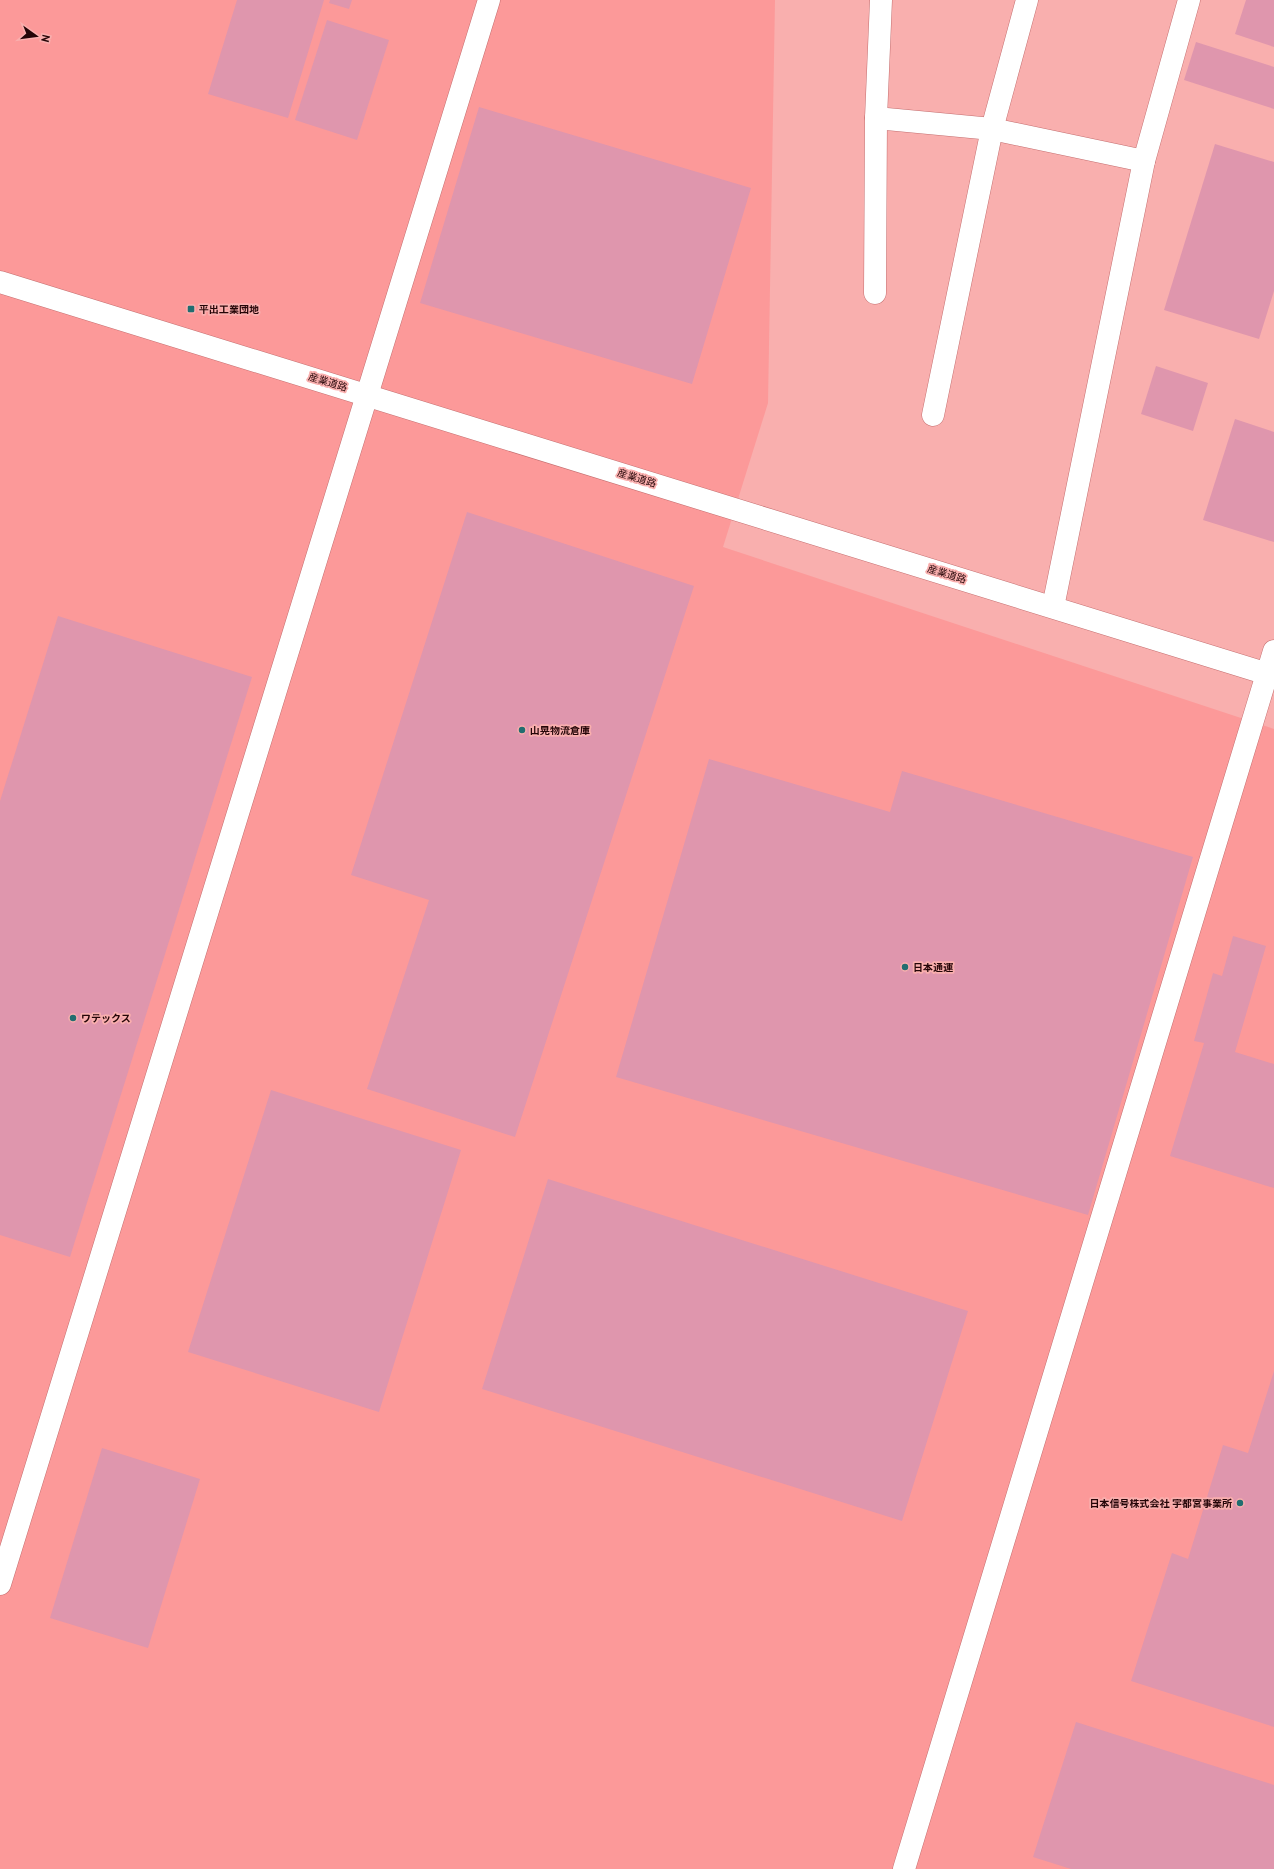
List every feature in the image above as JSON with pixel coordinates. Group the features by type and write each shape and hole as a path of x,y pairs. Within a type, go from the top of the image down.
{"street":[{"path":"0,1584 489,0"},
{"path":"875,293 876,118 881,0"},
{"path":"933,416 992,129 1027,0"},
{"path":"1053,607 1144,161 1189,0"},
{"path":"876,118 992,129 1144,161"},
{"name":"産業道路","path":"0,282 1270,675"},
{"path":"904,1869 1270,675 1274,651"}],"shaded area":[{"name":"平出工業団地","path":"0,0 775,0 768,403 723,547 1274,729 1274,1869 0,1869"}],"building":[{"path":"237,0 324,0 288,118 208,94"},
{"path":"330,0 352,0 349,9 329,3"},
{"path":"1246,0 1274,0 1274,47 1235,34"},
{"path":"327,20 389,40 357,140 295,120"},
{"path":"1196,42 1274,67 1274,109 1184,80"},
{"path":"479,107 751,188 692,384 420,303"},
{"path":"1215,144 1274,162 1274,291 1259,339 1164,310"},
{"path":"1156,366 1208,383 1193,431 1141,414"},
{"path":"1235,419 1274,432 1274,542 1203,520"},
{"name":"山晃物流倉庫","path":"467,512 694,586 515,1137 367,1089 429,900 351,875"},
{"name":"ワテックス","path":"58,616 252,677 70,1257 0,1235 0,801"},
{"name":"日本通運","path":"709,759 890,812 902,771 1193,857 1088,1215 616,1077"},
{"path":"1233,936 1266,946 1235,1052 1274,1064 1274,1188 1170,1156 1204,1043 1194,1041 1213,973 1222,976"},
{"path":"271,1090 461,1150 379,1412 188,1352"},
{"path":"548,1179 968,1311 902,1521 482,1389"},
{"name":"日本信号株式会社 宇都宮事業所","path":"1274,1371 1274,1727 1131,1681 1172,1553 1188,1559 1223,1445 1248,1453"},
{"path":"102,1448 200,1479 148,1648 50,1618"},
{"path":"1076,1722 1274,1785 1274,1869 1071,1869 1033,1857"}],"place":[{"name":"平出工業団地","path":"191,309"},
{"name":"山晃物流倉庫","path":"522,730"},
{"name":"日本通運","path":"905,967"},
{"name":"ワテックス","path":"73,1018"},
{"name":"日本信号株式会社 宇都宮事業所","path":"1240,1503"}]}
